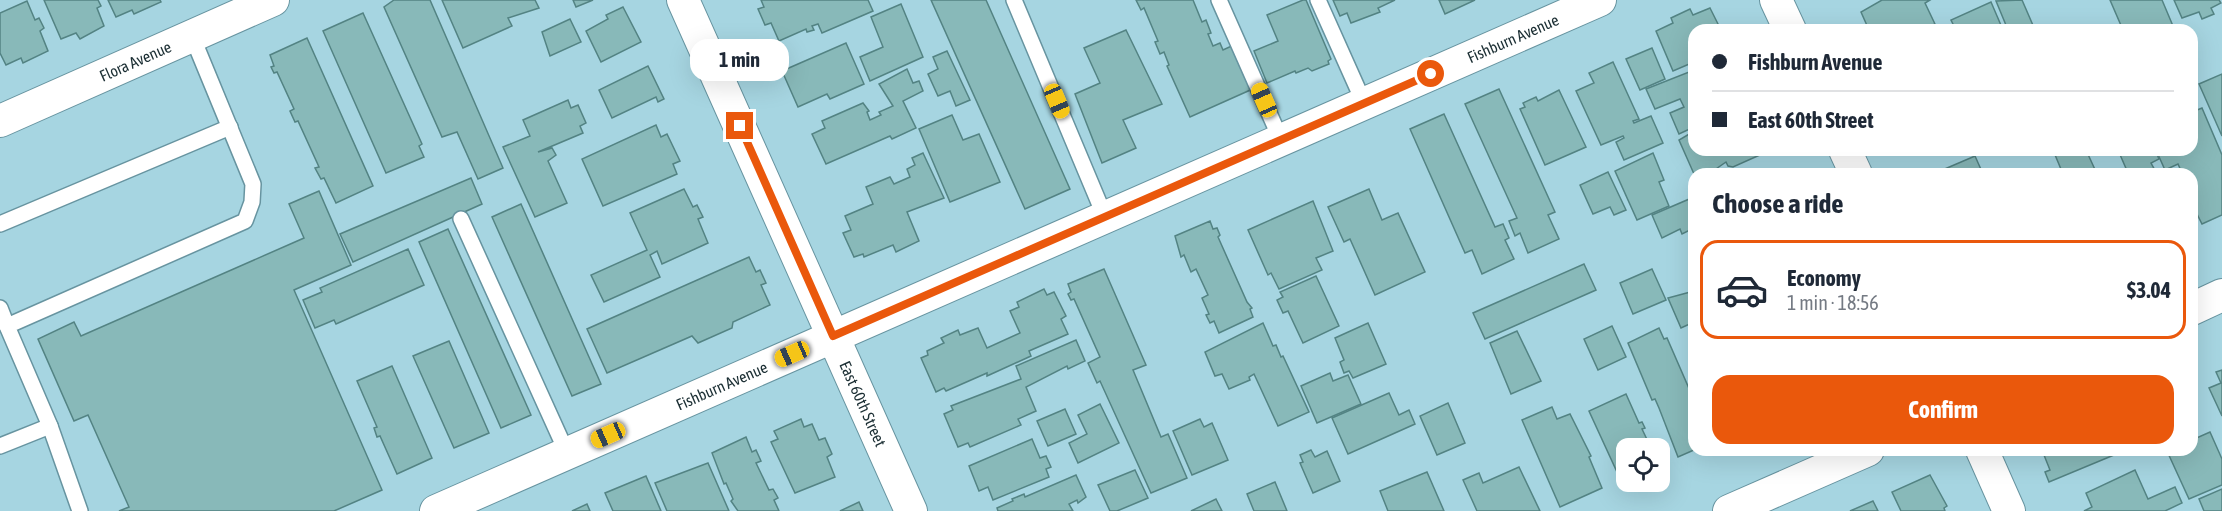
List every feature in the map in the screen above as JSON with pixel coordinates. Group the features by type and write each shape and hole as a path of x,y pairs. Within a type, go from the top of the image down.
{"street":[{"name":"Flora Avenue","path":"0,121 273,0"},
{"name":"East 60th Street","path":"683,0 911,511"},
{"name":"Fishburn Avenue","path":"436,511 1600,0"},
{"path":"1776,0 1787,24"},
{"path":"2198,306 2222,295"},
{"path":"1729,511 1854,456"},
{"path":"1985,456 2009,511"}],"lane":[{"path":"1014,0 1105,217"},
{"path":"1219,0 1281,140"},
{"path":"1318,0 1364,104"},
{"path":"7,326 244,221 252,202 253,184 192,36"},
{"path":"0,224 230,127"},
{"path":"461,219 567,453"},
{"path":"0,308 50,426 80,511"},
{"path":"0,446 50,426"}],"building":[{"path":"44,0 98,0 101,6 97,8 104,26 80,39 76,33 61,39"},
{"path":"108,0 160,0 161,2 134,14 132,10 116,17"},
{"path":"394,0 430,0 503,168 478,179 457,132 442,137 384,7"},
{"path":"442,0 535,0 539,8 508,18 512,26 463,48"},
{"path":"573,0 593,0 576,7"},
{"path":"761,0 868,0 873,11 822,33 818,24 812,26 814,30 807,32 806,29 779,41 771,23 765,25 758,9 764,7"},
{"path":"931,0 986,0 1070,189 1025,209"},
{"path":"1136,0 1193,0 1202,22 1206,20 1213,46 1220,43 1223,50 1238,43 1257,87 1190,117 1167,66 1169,65 1164,52 1160,54 1155,42 1158,41 1144,8 1141,10"},
{"path":"1306,0 1331,59 1328,61 1329,64 1312,71 1308,68 1296,73 1295,71 1267,83 1254,51 1278,41 1267,15"},
{"path":"1333,0 1395,0 1378,8 1380,12 1351,23 1347,13 1340,16"},
{"path":"1439,0 1475,0 1445,14"},
{"path":"1882,0 1930,0 1925,3 1935,24 1866,24 1861,12"},
{"path":"2022,0 2032,24 2006,24 1996,1"},
{"path":"2110,0 2162,0 2172,24 2120,24"},
{"path":"2174,0 2219,0 2221,3 2211,8 2214,14 2202,19 2199,12 2182,18"},
{"path":"27,1 35,20 39,18 44,28 40,31 48,51 23,63 21,58 6,65 0,53 0,13"},
{"path":"1991,2 2000,24 1953,24 1951,20"},
{"path":"901,4 923,57 870,81 860,57 883,47 871,17"},
{"path":"623,7 641,42 601,62 586,31 608,19 606,15"},
{"path":"1710,8 1718,24 1688,24 1688,65 1673,71 1656,31 1673,23 1671,18 1690,9 1693,15"},
{"path":"363,13 422,144 419,146 424,157 386,173 323,31"},
{"path":"570,19 581,42 550,56 542,32"},
{"path":"1126,30 1162,104 1123,120 1136,148 1102,163 1075,94 1100,83 1084,48"},
{"path":"307,38 373,186 336,203 324,178 321,179 315,168 319,167 298,121 295,122 290,111 294,109 277,72 274,73 271,67 274,66 270,55"},
{"path":"846,43 864,84 830,99 827,94 798,107 782,71"},
{"path":"1652,48 1665,79 1640,90 1626,59"},
{"path":"947,51 970,100 956,106 950,91 938,96 928,74 938,69 933,57"},
{"path":"1613,62 1639,119 1633,121 1634,123 1651,116 1663,143 1624,160 1616,142 1624,138 1623,136 1601,145 1576,91 1594,83 1589,73"},
{"path":"648,66 664,99 658,102 656,97 612,118 599,90"},
{"path":"907,69 913,83 919,81 923,91 903,101 916,128 892,139 890,136 826,164 812,134 825,128 822,121 863,103 869,111 867,112 870,120 881,115 879,112 893,106 879,84"},
{"path":"1688,72 1688,130 1679,134 1670,113 1684,107 1680,99 1655,109 1646,89"},
{"path":"2222,74 2222,136 2199,84"},
{"path":"1499,89 1555,212 1548,215 1559,239 1528,253 1520,233 1515,236 1509,221 1517,218 1465,104"},
{"path":"1559,90 1586,147 1545,165 1520,109 1525,107 1523,103 1536,97 1538,101"},
{"path":"568,100 571,108 578,105 586,123 580,126 583,133 538,152 552,148 556,155 548,161 567,203 535,217 503,147 530,136 523,120"},
{"path":"2202,108 2222,155 2222,215 2202,224 2198,216 2198,168 2180,168 2178,164 2164,168 2159,156 2198,156 2198,110"},
{"path":"1444,114 1495,227 1503,224 1509,238 1505,240 1514,259 1482,274 1472,250 1465,253 1410,129"},
{"path":"952,115 963,140 979,134 1000,182 950,202 919,129"},
{"path":"656,125 661,137 667,134 680,161 673,164 677,174 603,206 582,159"},
{"path":"1688,135 1688,156 1758,156 1733,167 1728,166 1726,162 1717,168 1691,168 1679,140"},
{"path":"923,153 944,198 907,212 919,241 896,252 893,245 864,257 863,254 854,257 843,233 851,230 845,216 873,204 866,187 890,177 894,184 910,177 907,169 915,165 912,158"},
{"path":"1653,153 1664,180 1659,182 1669,206 1637,220 1615,171"},
{"path":"1975,156 1980,168 1947,168"},
{"path":"2056,156 2089,156 2094,168 2060,168"},
{"path":"2121,156 2158,156 2159,159 2151,163 2154,168 2126,168"},
{"path":"1608,172 1626,210 1614,215 1610,207 1593,214 1580,185"},
{"path":"471,178 482,204 353,262 340,234"},
{"path":"684,189 693,207 697,205 703,217 698,219 708,243 662,264 657,251 650,255 660,277 604,302 591,275 647,250 630,213"},
{"path":"1369,189 1382,220 1398,213 1425,272 1375,295 1350,239 1344,242 1328,207"},
{"path":"319,191 351,265 294,290 382,490 334,511 119,511 129,507 88,415 74,421 38,339 74,322 81,336 304,238 289,204"},
{"path":"1688,200 1688,231 1682,234 1680,229 1662,238 1652,215"},
{"path":"1313,201 1333,251 1316,258 1322,270 1279,289 1271,273 1268,275 1248,230"},
{"path":"521,204 601,384 572,396 492,217"},
{"path":"1210,221 1213,229 1217,228 1220,235 1218,237 1247,302 1252,308 1250,309 1253,317 1219,333 1214,321 1210,323 1206,315 1209,314 1202,298 1208,295 1196,269 1191,272 1184,255 1181,257 1175,236"},
{"path":"448,229 531,415 501,428 419,242"},
{"path":"408,249 424,285 336,324 334,320 315,328 303,300 322,292 320,288"},
{"path":"749,257 756,272 760,270 766,283 761,285 770,305 733,322 732,328 698,343 692,336 607,373 587,329"},
{"path":"1584,264 1596,290 1485,339 1473,313"},
{"path":"1104,269 1146,365 1133,370 1161,437 1168,434 1187,478 1151,493 1100,381 1097,383 1088,363 1100,357 1074,299 1071,300 1068,294 1071,292 1068,284"},
{"path":"1652,269 1666,300 1633,314 1620,283"},
{"path":"1316,276 1339,326 1303,343 1288,311 1283,313 1277,300 1283,297 1280,292"},
{"path":"1044,289 1047,295 1054,292 1066,316 1061,319 1068,334 1029,351 1031,356 987,376 987,373 946,391 944,388 936,392 921,358 928,355 927,351 944,343 941,338 958,330 960,335 978,328 987,348 1020,333 1010,311 1019,307 1017,302"},
{"path":"1688,293 1688,325 1681,328 1668,298"},
{"path":"1263,323 1273,346 1276,345 1281,357 1283,356 1309,412 1278,426 1254,374 1249,377 1250,380 1229,389 1222,374 1215,376 1205,352"},
{"path":"1368,323 1386,364 1353,378 1349,371 1344,373 1340,362 1344,360 1335,338"},
{"path":"1612,326 1626,357 1598,370 1584,339"},
{"path":"1659,328 1664,339 1667,338 1688,386 1688,453 1678,457 1659,408 1655,399 1652,400 1628,343"},
{"path":"1517,331 1541,381 1511,394 1490,343"},
{"path":"1076,340 1085,361 1068,369 1067,366 1026,387 1036,411 1018,419 1021,425 970,447 968,443 958,447 944,414 953,410 951,406 1021,379 1016,366"},
{"path":"449,341 489,433 454,448 413,356"},
{"path":"392,366 432,458 397,474 380,436 377,437 374,428 377,427 357,381"},
{"path":"2222,370 2222,416 2209,388 2221,383 2216,372"},
{"path":"1330,373 1333,381 1348,375 1361,404 1317,423 1301,386"},
{"path":"1389,393 1399,415 1409,410 1415,424 1348,454 1332,418"},
{"path":"1626,394 1639,423 1642,422 1645,428 1642,429 1646,438 1616,438 1616,470 1589,411"},
{"path":"1448,403 1465,443 1437,455 1420,416"},
{"path":"1100,404 1119,443 1078,463 1069,443 1087,434 1078,415"},
{"path":"1552,407 1557,419 1570,414 1591,456 1589,457 1602,488 1560,507 1522,420"},
{"path":"1065,409 1076,434 1048,446 1037,421"},
{"path":"801,419 804,427 812,424 819,440 825,438 832,454 827,457 835,477 795,493 771,442 778,439 774,431"},
{"path":"1200,419 1204,427 1212,423 1228,460 1192,475 1173,431"},
{"path":"2210,432 2222,459 2222,485 2189,499 2169,456 2198,456 2198,437"},
{"path":"746,437 752,452 756,450 761,461 756,463 769,490 773,489 778,498 774,500 779,511 738,511 731,501 733,499 726,483 724,484 712,453"},
{"path":"1032,439 1040,458 1046,456 1051,467 1046,469 1049,477 993,500 988,487 979,491 969,466"},
{"path":"1311,450 1315,457 1327,451 1340,481 1313,493 1300,463 1303,462 1300,455"},
{"path":"2044,456 2112,456 2049,482 2045,472 2050,470"},
{"path":"708,463 729,511 667,511 655,483"},
{"path":"1519,467 1540,511 1477,511 1463,480 1479,473 1483,483"},
{"path":"1135,470 1148,498 1117,511 1110,511 1098,485"},
{"path":"2135,470 2148,499 2175,487 2182,503 2165,511 2084,511 2092,507 2086,493"},
{"path":"1427,472 1444,511 1388,511 1380,491"},
{"path":"1076,475 1086,497 1078,503 1077,500 1069,504 1073,511 998,511 997,508 1013,501 1012,499 1024,494 1025,497"},
{"path":"1930,475 1947,506 1944,508 1945,511 1901,511 1892,492"},
{"path":"646,476 661,511 613,511 605,493"},
{"path":"1275,482 1287,511 1254,511 1247,494"},
{"path":"2222,489 2222,511 2204,511 2199,499"},
{"path":"1216,499 1222,511 1191,511"},
{"path":"1873,501 1878,511 1850,511"},
{"path":"859,502 863,511 840,511"},
{"path":"587,504 590,511 572,511"}],"route":[{"path":"740,126 833,336 1431,74"}]}
